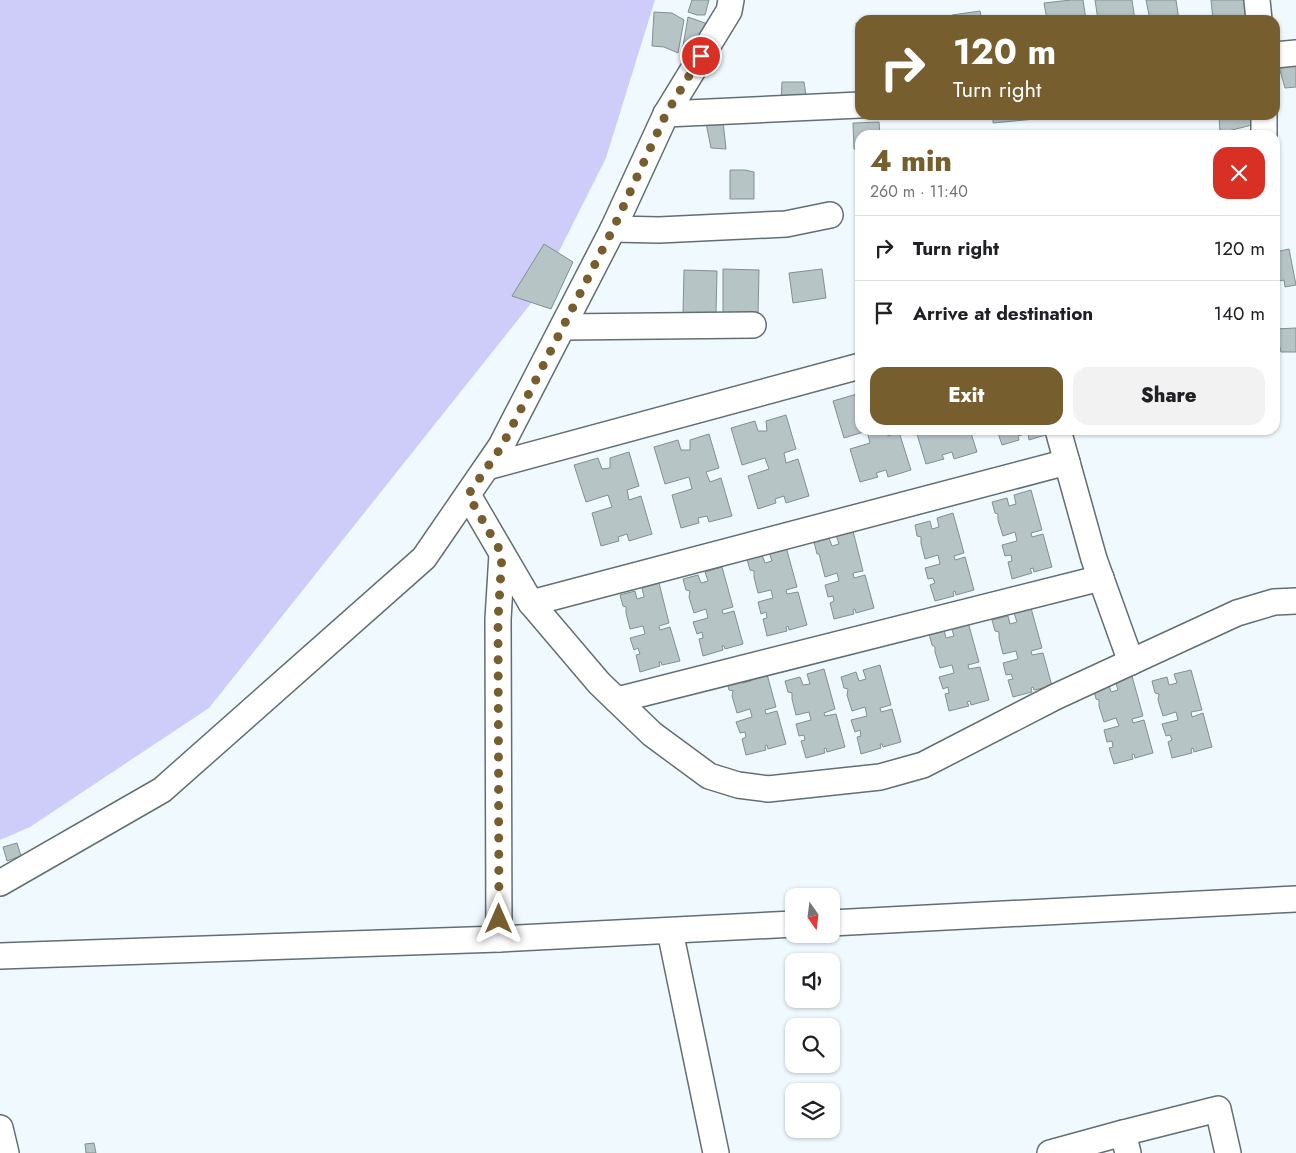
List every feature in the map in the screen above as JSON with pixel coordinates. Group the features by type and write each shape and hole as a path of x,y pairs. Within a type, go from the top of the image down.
{"street":[{"path":"0,882 162,790 424,558 502,446 613,229 666,114 729,11 731,0"},
{"path":"1257,0 1258,15"},
{"path":"1280,55 1296,54"},
{"path":"666,114 855,105"},
{"path":"613,229 659,230 786,224 830,215"},
{"path":"563,327 753,325"},
{"path":"487,467 855,367"},
{"path":"1059,435 1094,558 1131,662"},
{"path":"531,603 1067,462"},
{"path":"468,495 531,603 617,700 652,734 709,776 738,785 768,789 880,777 923,765 1055,697 1237,612 1274,602 1296,601"},
{"path":"499,939 498,620 502,554"},
{"path":"617,700 1101,578"},
{"path":"840,922 1296,899"},
{"path":"3,958 499,939 785,925"},
{"path":"670,931 716,1153"},
{"path":"1050,1153 1125,1143 1218,1109 1228,1153"},
{"path":"0,1128 6,1153"}],"water":[{"path":"0,0 655,0 606,158 536,297 209,708 30,827 0,840"}],"building":[{"path":"692,0 709,0 705,15 688,12"},
{"path":"1083,0 1085,15 1046,15 1044,3"},
{"path":"1095,0 1132,0 1134,15 1097,15"},
{"path":"1146,0 1176,0 1178,15 1149,15"},
{"path":"1211,0 1250,0 1251,15 1212,15"},
{"path":"980,11 981,15 952,15"},
{"path":"654,12 672,13 684,20 678,53 664,47 652,46"},
{"path":"688,17 719,28 700,53 682,52"},
{"path":"1296,66 1296,87 1285,88 1280,67"},
{"path":"782,82 804,82 807,102 781,103"},
{"path":"993,120 1025,120 993,123"},
{"path":"1219,120 1256,120 1256,124 1232,130 1220,130"},
{"path":"723,121 726,149 711,148 706,123"},
{"path":"879,122 880,130 855,130 854,149 853,123"},
{"path":"730,170 754,172 754,199 730,199"},
{"path":"544,244 573,262 551,309 512,296"},
{"path":"1289,249 1296,285 1285,287 1284,280 1280,281 1280,251"},
{"path":"723,269 759,270 758,316 723,316"},
{"path":"822,269 826,298 793,303 789,273"},
{"path":"684,270 717,271 716,313 683,313"},
{"path":"1296,328 1296,352 1281,352 1280,329"},
{"path":"855,395 855,435 844,438 833,401"},
{"path":"786,415 796,449 784,453 786,463 798,459 809,496 786,503 784,496 775,499 776,503 758,509 748,476 769,469 765,458 742,465 731,428 755,421 758,431 767,431 766,421"},
{"path":"709,434 719,468 706,472 710,482 721,478 732,516 709,522 707,516 698,518 699,523 681,528 672,495 692,489 689,477 665,484 654,447 678,440 681,450 690,450 690,440"},
{"path":"868,435 900,435 911,470 888,477 886,470 876,473 878,477 860,482 850,449 870,443"},
{"path":"917,435 972,435 977,452 954,459 952,452 942,455 944,459 926,464"},
{"path":"999,435 1021,435 1018,436 1019,440 1002,445"},
{"path":"1028,435 1045,435 1029,440"},
{"path":"629,452 639,486 627,490 629,500 641,496 652,534 629,541 627,534 618,537 619,541 601,546 592,513 612,507 608,495 586,502 574,465 598,458 602,469 610,468 610,458"},
{"path":"1031,490 1042,530 1031,533 1032,537 1043,534 1052,567 1034,572 1033,568 1030,569 1032,573 1012,579 1008,562 1012,561 1011,555 1005,556 1002,545 1017,541 1015,532 1003,536 998,514 995,513 992,502 1007,498 1009,506 1016,504 1014,495"},
{"path":"953,513 964,553 954,556 955,560 965,557 974,590 956,595 955,591 953,592 954,596 935,601 930,585 935,583 933,578 928,579 925,568 940,564 938,555 925,559 921,537 917,536 915,525 930,521 932,529 939,527 937,518"},
{"path":"853,531 863,571 853,573 854,578 865,575 874,608 856,613 855,609 853,610 854,614 834,619 830,603 834,601 833,596 828,597 825,585 839,581 837,573 825,577 814,542 829,538 832,546 839,544 836,535"},
{"path":"786,547 797,587 786,590 787,594 798,592 807,625 789,630 788,626 786,627 787,631 767,636 763,619 767,618 766,612 761,614 758,602 773,598 771,590 758,593 754,571 750,570 747,559 762,555 765,563 772,561 769,552"},
{"path":"722,567 733,607 722,610 723,614 734,611 743,644 725,649 722,646 723,650 703,656 699,639 703,638 702,632 697,634 693,622 708,618 706,609 694,613 689,597 690,591 686,590 683,579 698,575 701,583 708,581 705,572"},
{"path":"659,583 669,623 659,626 660,630 670,627 680,661 662,665 659,662 660,666 640,672 636,655 640,654 638,648 634,650 630,638 645,634 643,626 630,629 626,607 623,606 620,595 635,591 637,599 644,597 642,588"},
{"path":"1031,608 1042,648 1031,651 1032,655 1043,653 1052,686 1034,690 1033,687 1031,688 1032,692 1013,697 1008,680 1013,679 1011,674 1006,675 1003,663 1018,659 1016,651 1003,654 999,632 995,631 992,620 1008,616 1010,624 1017,622 1014,613"},
{"path":"968,622 979,662 968,665 969,669 980,667 989,700 971,705 970,701 967,702 969,706 949,711 945,694 949,693 948,687 943,689 939,677 954,673 952,665 940,668 935,647 932,645 929,634 944,630 946,638 954,636 951,627"},
{"path":"880,665 891,705 880,708 881,712 892,709 901,742 883,747 880,744 881,748 861,754 857,737 861,736 860,730 855,732 851,720 867,716 865,707 852,711 847,695 848,689 844,688 841,677 856,672 859,681 866,679 863,670"},
{"path":"765,667 776,707 765,710 766,714 777,711 786,744 768,749 767,745 765,746 766,750 746,755 742,739 746,737 745,732 740,733 736,722 752,717 750,709 737,713 732,696 733,691 729,690 726,678 741,674 743,683 751,681 748,671"},
{"path":"824,669 835,709 824,713 825,716 836,714 845,747 827,752 826,748 824,749 825,753 806,758 801,741 805,740 804,735 799,736 796,724 811,720 809,712 796,715 792,693 788,692 785,681 800,677 803,685 810,684 807,674"},
{"path":"1191,670 1202,710 1191,712 1192,717 1203,713 1212,747 1194,752 1193,748 1191,749 1192,753 1172,758 1168,742 1172,740 1170,735 1166,736 1162,724 1178,720 1176,712 1163,716 1158,700 1159,694 1155,693 1152,681 1167,677 1169,685 1177,683 1174,674"},
{"path":"1132,676 1143,716 1132,719 1133,723 1144,720 1153,753 1135,758 1134,754 1132,755 1133,759 1114,764 1109,748 1113,747 1112,741 1107,742 1104,730 1119,726 1116,718 1104,722 1099,700 1096,699 1093,687 1108,683 1111,692 1118,690 1115,680"},
{"path":"17,843 21,856 7,861 3,847"},
{"path":"94,1143 96,1153 86,1153 85,1144"}],"route":[{"path":"499,919 498,620 502,554 468,495 502,446 613,229 666,114 701,56"}]}
